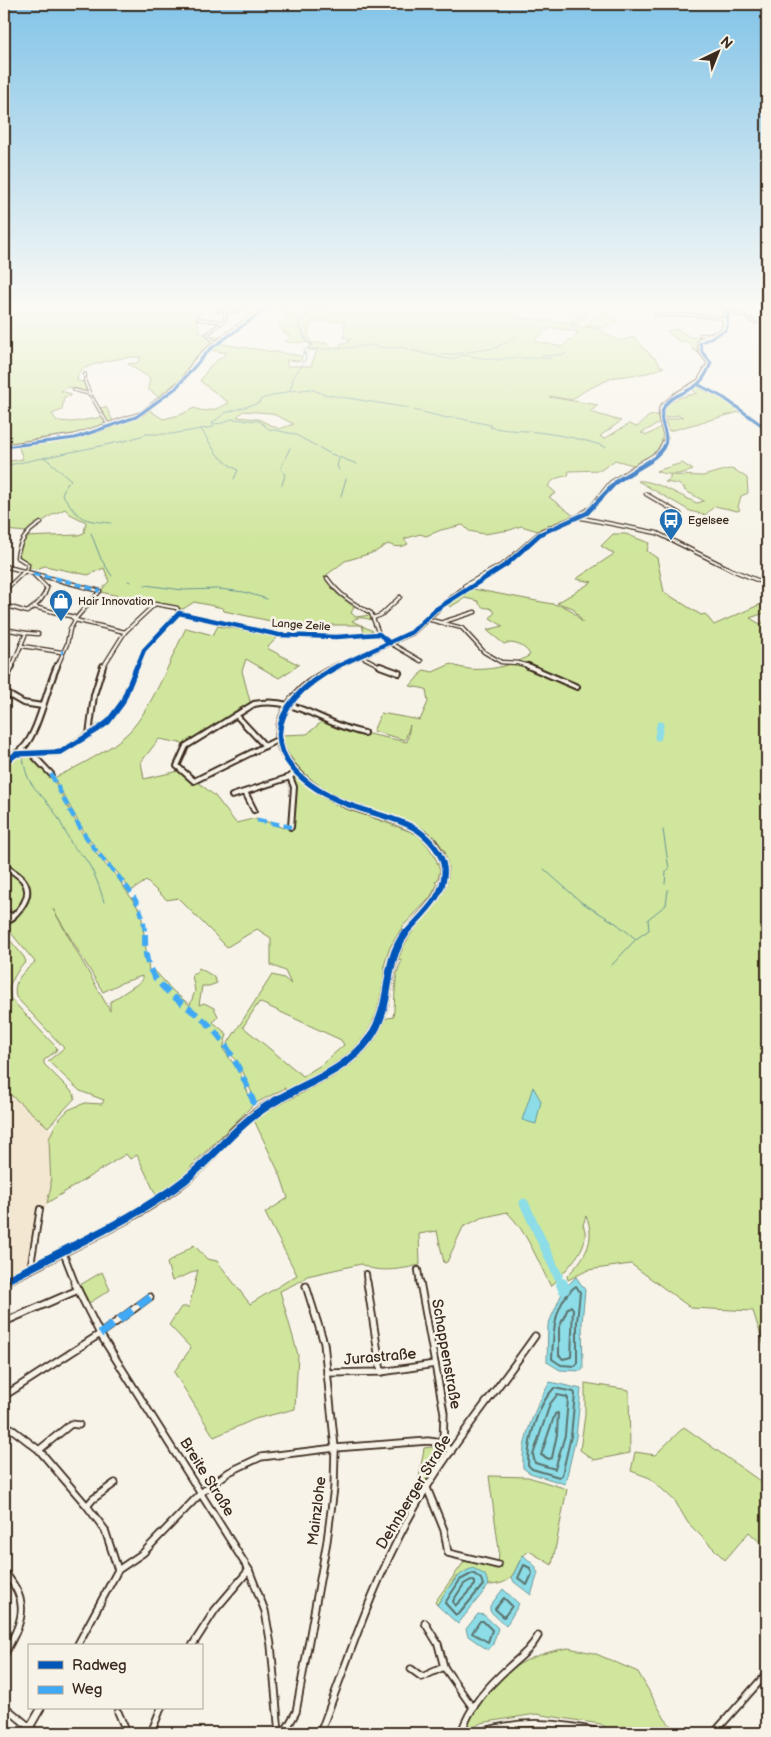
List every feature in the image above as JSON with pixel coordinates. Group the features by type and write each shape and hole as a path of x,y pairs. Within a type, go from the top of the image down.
{"street":[{"path":"86,385 109,426"},
{"path":"4,446 85,434 109,426 150,408 177,385"},
{"path":"4,1281 30,1270 119,1223 154,1201 198,1169 256,1112 270,1103 325,1076 347,1062 368,1041 381,1018 386,1003 391,965 396,948 408,929 430,907 441,889 445,876 440,853 423,834 413,827 357,808 318,789 296,771 287,760 279,739 280,722 289,703 316,678 410,634 454,594 501,566 542,531 577,516 594,505 611,483 659,452 666,438 660,418 661,407 693,385"},
{"path":"697,385 713,392 767,429"},
{"path":"74,390 90,394"},
{"path":"646,494 679,514 670,540"},
{"path":"577,516 605,524 658,533 732,570 767,584"},
{"path":"4,591 29,566 17,554 23,537 41,523"},
{"path":"4,566 100,591 75,618 32,736 16,754 4,762"},
{"path":"4,605 27,612 34,607 47,592 48,588 33,574"},
{"path":"327,578 348,601 371,613 379,634 390,643 421,661"},
{"path":"440,606 467,586"},
{"path":"373,618 381,615 400,597"},
{"name":"Lange Zeile","path":"125,632 155,604 177,608 179,613 279,635 336,637 379,634"},
{"path":"34,607 125,632 108,657 98,679 93,700 89,735"},
{"path":"443,622 475,612"},
{"path":"16,754 61,752 108,722 129,690 144,650 179,613"},
{"path":"427,618 462,628 484,652 501,662 518,663 532,667 577,687"},
{"path":"4,629 38,634"},
{"path":"4,682 11,671 26,633"},
{"path":"22,646 61,652"},
{"path":"361,656 387,670 399,673"},
{"path":"4,692 23,703 42,706"},
{"path":"279,739 194,781 177,766 186,746 262,701 289,703 341,726 364,732"},
{"path":"236,715 265,746"},
{"path":"32,754 51,774"},
{"path":"232,796 290,777 296,771"},
{"path":"290,777 294,787 291,827"},
{"path":"245,792 254,810"},
{"path":"4,866 27,885 26,900 4,926"},
{"path":"4,912 13,917"},
{"path":"30,1270 40,1209"},
{"name":"Breite Straße","path":"63,1252 78,1290 100,1334 202,1492 249,1570 265,1611 271,1645 279,1733"},
{"name":"Schappenstraße","path":"418,1270 444,1412 442,1443"},
{"path":"366,1274 381,1372"},
{"name":"Mainzlohe","path":"279,1733 287,1728 296,1712 327,1541 334,1488 335,1448 324,1343 306,1286"},
{"path":"4,1322 78,1290"},
{"path":"4,1396 100,1334 150,1297"},
{"name":"Dehnberger Straße","path":"320,1733 385,1564 427,1488 535,1336"},
{"name":"Jurastraße","path":"327,1374 381,1372 435,1364"},
{"path":"4,1424 39,1450 87,1506 104,1530 118,1570"},
{"path":"39,1450 71,1424 79,1425"},
{"path":"78,1644 118,1570 143,1554 202,1492 229,1472 261,1458 335,1448 428,1441 442,1443 451,1452"},
{"path":"87,1506 93,1499 115,1483"},
{"path":"427,1488 444,1530 448,1554 469,1556 498,1565"},
{"path":"193,1644 215,1610 249,1570"},
{"path":"4,1572 20,1593 23,1614 21,1624 4,1654"},
{"path":"425,1623 439,1643 443,1653 444,1666 473,1708"},
{"path":"461,1733 464,1723 473,1708 494,1680 533,1646 538,1636"},
{"path":"412,1669 422,1677 444,1666"},
{"path":"714,1733 767,1673"},
{"path":"4,1706 37,1733"},
{"path":"24,1733 40,1710"},
{"path":"151,1733 160,1710"},
{"path":"118,1712 127,1733"},
{"path":"478,1733 525,1723 560,1724 603,1733"}],"shaded area":[{"path":"4,1089 53,1131 49,1139 51,1187 46,1209 38,1210 27,1265 4,1275"}],"green space":[{"path":"4,385 85,385 89,393 69,387 61,391 71,394 71,396 64,397 62,410 52,414 57,421 73,422 103,417 107,425 71,436 7,444 4,431"},
{"path":"149,385 176,385 163,397 143,410 160,398 148,389"},
{"path":"205,385 597,385 571,400 549,397 598,405 590,412 621,421 600,436 604,439 629,424 637,427 648,417 654,415 657,415 660,421 658,424 641,433 648,435 661,427 662,435 658,448 641,463 628,470 633,465 615,460 601,470 569,471 568,476 559,477 555,480 548,486 556,493 549,497 574,516 538,531 521,526 510,530 484,534 469,531 463,525 426,536 420,534 404,539 408,544 398,547 388,544 375,552 345,561 324,577 337,594 354,607 351,613 356,617 370,615 372,620 359,618 352,621 360,625 289,625 224,611 223,608 194,602 183,609 100,592 109,581 104,568 88,575 45,566 36,569 30,568 29,563 20,557 19,554 24,537 78,535 84,533 86,522 70,514 65,509 52,515 27,532 4,530 4,462 23,459 18,445 79,438 121,424 149,410 163,419 180,415 194,408 208,411 229,403","holes":["243,411 271,413 294,424 279,429 258,419 237,417"]},
{"path":"699,386 743,411 669,431 665,420 683,417 679,415 664,418 666,407 674,400 697,393 691,389"},
{"path":"106,407 114,422 109,424 100,408"},
{"path":"682,463 693,470 674,474 656,471"},
{"path":"729,469 735,470 747,478 748,493 741,496 738,507 740,510 737,511 715,506 705,515 690,511 638,481 651,483 697,503 704,501 684,490 685,488 678,484 665,482 670,479 670,475 703,476"},
{"path":"613,534 626,534 649,543 647,551 657,558 664,592 701,615 705,614 714,625 761,604 767,607 767,612 750,618 760,624 767,620 767,1355 753,1311 691,1308 631,1264 588,1270 568,1280 567,1276 579,1263 587,1249 590,1234 586,1216 583,1225 585,1233 584,1242 581,1250 551,1287 526,1238 507,1212 481,1218 463,1227 447,1262 444,1263 437,1231 419,1234 420,1265 382,1270 361,1264 307,1276 280,1291 298,1355 295,1409 255,1419 214,1437 174,1372 191,1348 169,1325 181,1307 189,1307 198,1270 172,1281 167,1263 194,1245 207,1259 217,1261 250,1304 297,1275 265,1213 288,1198 281,1177 253,1118 289,1097 285,1088 256,1103 243,1072 226,1046 272,975 284,978 291,984 285,971 271,965 271,938 257,929 227,947 178,898 167,900 146,881 131,891 84,832 54,778 103,752 129,732 146,710 186,628 213,635 218,626 279,636 267,648 299,665 279,678 246,659 242,671 251,705 186,744 159,739 141,762 144,779 183,770 215,796 236,823 257,818 283,828 290,825 295,787 291,780 297,777 315,792 335,804 417,834 428,846 440,870 438,879 435,882 437,885 430,898 403,926 390,947 385,962 382,1003 373,1021 393,1017 397,973 402,961 395,959 409,931 433,906 443,890 446,880 446,869 443,856 446,853 434,836 430,837 390,815 322,789 303,776 289,758 281,735 307,734 324,720 340,728 407,742 410,725 405,740 373,731 381,713 420,720 428,702 426,689 410,686 424,670 433,672 451,664 470,669 491,668 522,660 530,655 526,649 519,645 512,643 504,644 487,630 503,626 490,618 495,612 490,608 482,607 478,601 465,598 450,607 447,603 468,589 473,589 563,606 571,610 583,623 573,608 557,603 592,582 576,579 614,554 601,546","holes":["259,1002 341,1040 344,1045 321,1065 303,1076 243,1027"]},
{"path":"362,626 375,632 364,633"},
{"path":"16,756 32,756 51,775 82,833 103,862 114,873 141,912 149,972 155,971 174,992 190,1005 195,991 192,975 199,968 213,976 217,983 202,986 199,1005 204,1003 214,1008 218,1016 213,1022 227,1034 223,1049 240,1073 253,1105 194,1163 187,1173 156,1195 137,1155 130,1159 126,1154 47,1203 51,1187 49,1139 56,1123 68,1110 85,1103 102,1104 104,1100 80,1091 48,1061 64,1048 16,997 17,981 35,962 6,927 25,904 28,886 4,864 4,766","holes":["53,909 103,992 142,976 142,981 110,1002 110,1011"]},
{"path":"4,867 22,882 24,887 24,897 15,913 4,906"},
{"path":"4,933 26,962 20,967 9,986 10,998 57,1048 56,1051 44,1060 44,1064 74,1094 75,1098 48,1127 4,1089"},
{"path":"102,1272 110,1290 89,1303 80,1285"},
{"path":"585,1383 629,1390 630,1453 594,1460 580,1450 585,1415"},
{"path":"684,1427 767,1486 767,1549 749,1532 725,1560 688,1523 675,1501 650,1478 631,1471 635,1452 655,1455"},
{"path":"424,1448 438,1448 442,1454 424,1484 419,1478"},
{"path":"489,1476 528,1477 567,1489 552,1565 529,1551 523,1556 511,1577 499,1584 489,1585 484,1575 456,1577 437,1605 435,1602 466,1559 498,1569 499,1550"},
{"path":"568,1648 594,1653 638,1672 665,1719 677,1733 618,1733 600,1724 536,1714 481,1723 471,1729 467,1724 487,1695 507,1673 533,1657"}],"water":[{"path":"533,1087 541,1101 536,1124 522,1120"},
{"path":"576,1277 585,1290 582,1322 583,1369 581,1371 560,1370 547,1362 548,1325 564,1289"},
{"path":"550,1382 581,1389 576,1437 565,1484 530,1473 523,1468 524,1446 530,1423"},
{"path":"523,1555 536,1567 538,1573 531,1595 514,1582 512,1577"},
{"path":"473,1568 485,1575 489,1585 458,1624 437,1605 457,1578"},
{"path":"503,1589 519,1604 506,1626 490,1611 490,1606"},
{"path":"478,1614 484,1615 498,1628 493,1644 488,1650 468,1636 466,1629"}],"waterway":[{"path":"252,405 259,403 261,399 290,391 292,385"},
{"path":"291,391 311,389 323,394 409,408"},
{"path":"214,426 212,423 225,413 251,405"},
{"path":"414,410 447,418 455,417"},
{"path":"457,418 491,425 490,427 572,438 606,447"},
{"path":"213,424 223,423 231,419 259,421 269,429 294,434 331,454 357,464"},
{"path":"201,429 214,427"},
{"path":"131,439 147,434 171,434 201,429"},
{"path":"201,429 216,453 227,463"},
{"path":"45,458 129,440"},
{"path":"281,467 290,448"},
{"path":"4,466 45,458"},
{"path":"45,458 71,480 66,485 62,494 77,514 92,521 111,523"},
{"path":"339,459 337,466 339,470"},
{"path":"228,464 238,470 234,479"},
{"path":"281,469 285,475 282,485"},
{"path":"341,496 346,479"},
{"path":"91,533 101,559 112,576"},
{"path":"145,585 183,590 217,589"},
{"path":"219,589 244,592 267,599"},
{"path":"4,721 4,726"},
{"path":"658,737 660,725"},
{"path":"16,757 23,757 29,780 59,819 72,845 87,862 96,878 104,902"},
{"path":"663,830 669,869 666,872 665,884"},
{"path":"544,869 581,902 617,924 636,939"},
{"path":"636,939 649,930 648,919 666,905 668,890"},
{"path":"611,966 636,939"},
{"path":"524,1203 558,1276"},
{"path":"562,1284 564,1289"}],"marked path":[{"path":"33,574 63,580 100,591"},
{"path":"51,774 89,841 132,893 141,907 147,958 152,972 170,992 213,1029 241,1073 255,1106"},
{"path":"257,820 291,827"},
{"path":"100,1334 150,1297"}],"cycle path":[{"path":"4,447 75,438 136,417 179,385"},
{"path":"4,1281 109,1228 160,1198 194,1173 239,1128 259,1111 346,1063 369,1039 386,1005 392,962 396,949 405,934 438,895 444,876 443,862 427,837 415,829 348,805 313,786 303,778 286,758 281,747 279,725 282,715 299,692 313,681 343,664 412,632 435,610 507,564 540,534 587,513 617,481 660,453 667,440 662,417 665,405 676,396 697,385"},
{"path":"699,385 724,398 767,429"},
{"path":"11,758 16,754 61,752 108,722 122,703 144,650 179,613 279,635 336,637 379,634 390,643"}],"place":[{"name":"Egelsee","path":"671,541"},
{"name":"Hair Innovation","path":"61,622"}]}
